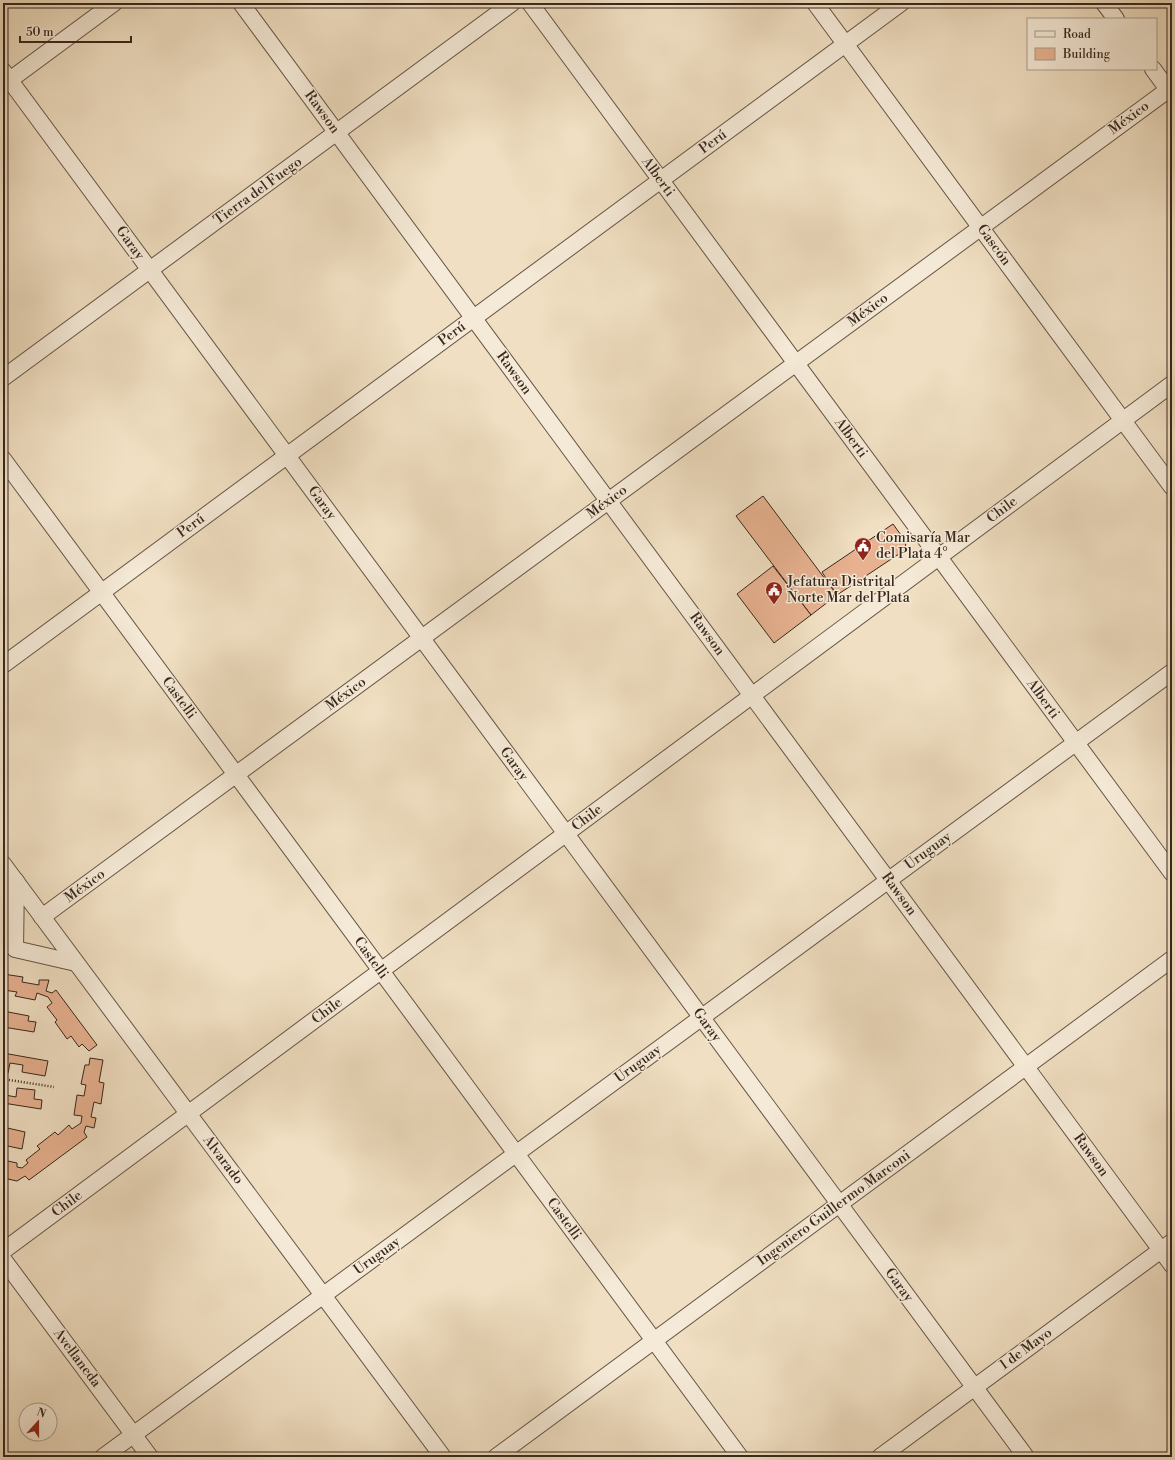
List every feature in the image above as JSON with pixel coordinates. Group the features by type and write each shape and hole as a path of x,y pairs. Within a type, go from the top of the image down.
{"street":[{"path":"5,79 114,3"},
{"name":"Rawson","path":"241,3 1026,1067 1166,1246 1172,1265"},
{"name":"Tierra del Fuego","path":"3,378 512,3"},
{"name":"Alberti","path":"530,3 1172,873"},
{"name":"Gascón","path":"815,3 1172,487"},
{"name":"Perú","path":"3,665 900,3"},
{"path":"1104,3 1115,18"},
{"path":"1154,70 1171,90"},
{"name":"Garay","path":"5,79 150,270 1026,1457"},
{"name":"México","path":"42,917 1171,90"},
{"name":"Chile","path":"3,1252 1172,384"},
{"name":"Castelli","path":"3,459 740,1457"},
{"name":"Uruguay","path":"103,1457 1172,672"},
{"name":"Alvarado","path":"3,864 443,1457"},
{"path":"16,881 15,949 76,963"},
{"name":"Ingeniero Guillermo Marconi","path":"496,1457 1172,959"},
{"name":"1 de Mayo","path":"880,1457 1166,1246"},
{"name":"Avellaneda","path":"3,1259 150,1457"}],"path":[{"path":"3,1079 54,1087"}],"building":[{"path":"763,496 837,595 811,615 736,516"},
{"name":"Comisaría Mar del Plata 4°","path":"893,524 906,542 905,550 837,595 822,572"},
{"name":"Jefatura Distrital Norte Mar del Plata","path":"773,566 811,615 774,643 737,594"},
{"path":"3,974 23,977 22,982 39,985 39,980 49,980 46,991 52,993 56,990 97,1045 89,1051 82,1044 79,1047 71,1036 67,1039 55,1022 57,1020 47,1007 52,1003 48,997 37,993 35,1000 15,996 17,992 4,990 3,994"},
{"path":"3,1011 29,1016 28,1021 36,1022 34,1032 3,1027"},
{"path":"3,1053 48,1061 45,1076 22,1072 23,1065 10,1063 8,1073 3,1072"},
{"path":"90,1058 103,1060 99,1082 104,1083 101,1104 94,1102 91,1117 96,1118 94,1128 86,1126 84,1132 87,1137 29,1180 25,1176 17,1181 3,1178 3,1160 17,1163 17,1167 22,1168 28,1163 26,1160 40,1149 37,1146 55,1132 58,1135 69,1125 72,1129 81,1123 82,1116 74,1115 77,1095 84,1096 86,1085 81,1084 85,1065 89,1065"},
{"path":"3,1085 7,1085 5,1095 16,1097 17,1088 35,1090 34,1099 42,1100 41,1109 3,1103"},
{"path":"3,1127 25,1132 22,1149 3,1145"}],"place":[{"name":"Comisaría Mar del Plata 4°","path":"863,561"},
{"name":"Jefatura Distrital Norte Mar del Plata","path":"774,605"}]}
